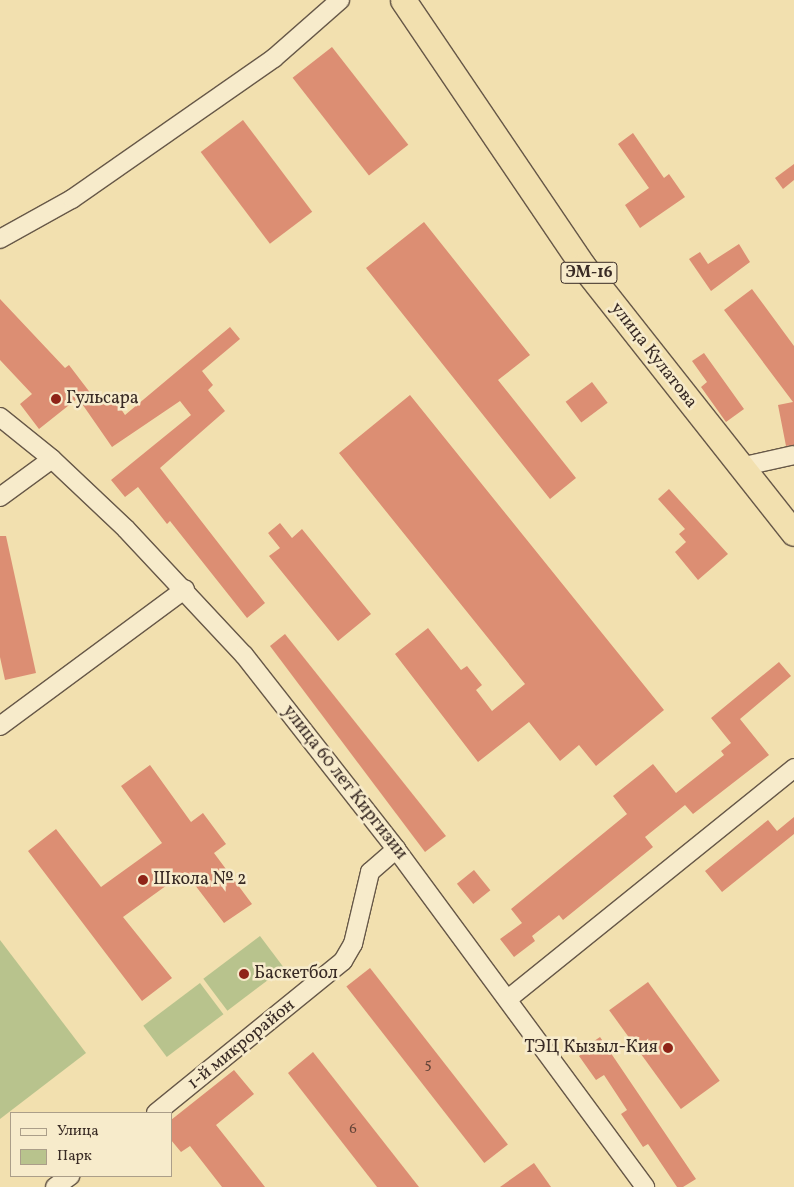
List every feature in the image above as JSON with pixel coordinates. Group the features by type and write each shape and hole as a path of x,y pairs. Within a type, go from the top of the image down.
{"highway":[{"name":"улица Кулатова","path":"402,0 583,266 794,533"}],"street":[{"path":"0,239 72,199 274,58 340,0"},
{"name":"улица 60 лет Киргизии","path":"0,418 52,460 185,588 244,655 396,849 645,1187"},
{"path":"740,467 794,455"},
{"path":"0,497 52,460"},
{"path":"0,726 185,588"},
{"path":"508,999 794,768"},
{"name":"1-й микрорайон","path":"157,1112 343,961 353,944 370,872 396,849"},
{"path":"55,1187 69,1177"}],"green space":[{"name":"Баскетбол","path":"260,936 284,968 227,1011 203,979"},
{"path":"0,940 86,1053 0,1119"},
{"name":"Баскетбол","path":"200,983 223,1014 167,1057 143,1026"}],"building":[{"path":"332,47 408,145 369,175 293,78"},
{"path":"243,120 312,212 270,244 201,152"},
{"path":"633,133 664,178 669,174 685,197 640,228 625,205 649,188 618,144"},
{"path":"794,164 794,180 783,189 775,178"},
{"path":"424,222 530,355 498,380 576,478 550,499 366,268"},
{"path":"739,244 750,262 711,291 689,259 700,252 708,264"},
{"path":"752,289 794,346 794,445 786,446 778,405 793,402 724,310"},
{"path":"0,299 65,368 69,365 98,403 111,394 125,415 230,327 240,339 202,371 213,385 208,390 225,411 160,468 265,603 247,618 170,521 167,524 138,487 125,497 111,480 191,415 180,401 112,447 78,398 39,429 20,404 32,394 0,360"},
{"path":"704,353 744,409 726,422 701,387 707,382 692,361"},
{"path":"592,382 608,403 581,423 566,402"},
{"path":"410,395 664,710 596,766 579,745 560,761 529,722 478,762 395,654 428,628 461,670 467,666 482,685 476,690 492,711 525,684 339,453"},
{"path":"669,489 728,554 698,580 675,552 686,542 679,534 685,529 658,499"},
{"path":"280,523 292,538 302,529 371,614 338,641 269,556 280,548 268,533"},
{"path":"0,536 6,536 36,673 5,680 0,657"},
{"path":"285,634 446,836 425,852 270,646"},
{"path":"779,662 791,676 740,719 769,755 693,814 685,805 645,837 653,847 563,920 559,915 532,936 535,941 514,957 500,939 522,923 511,909 627,814 613,796 653,764 676,793 724,755 721,751 731,743 711,718"},
{"name":"Школа № 2","path":"150,765 191,822 203,813 226,844 214,853 252,904 224,923 185,872 123,917 172,978 142,1001 28,851 56,829 101,887 162,843 121,786"},
{"path":"794,817 794,834 722,892 705,871 768,820 777,831"},
{"path":"474,870 490,890 473,904 457,884"},
{"path":"370,968 508,1145 484,1163 346,986"},
{"path":"648,982 720,1081 681,1109 609,1010"},
{"path":"600,1037 696,1179 683,1187 677,1187 648,1144 643,1147 621,1114 627,1110 604,1075 596,1080 579,1056 586,1051 584,1048"},
{"path":"313,1052 419,1187 377,1187 288,1073"},
{"path":"234,1070 254,1094 216,1125 265,1187 222,1187 190,1146 181,1152 172,1141 172,1119"},
{"path":"534,1163 551,1187 500,1187"}],"place":[{"name":"Гульсара","path":"56,399"},
{"name":"Школа № 2","path":"143,880"},
{"name":"Баскетбол","path":"244,974"},
{"name":"ТЭЦ Кызыл-Кия","path":"668,1048"}]}
